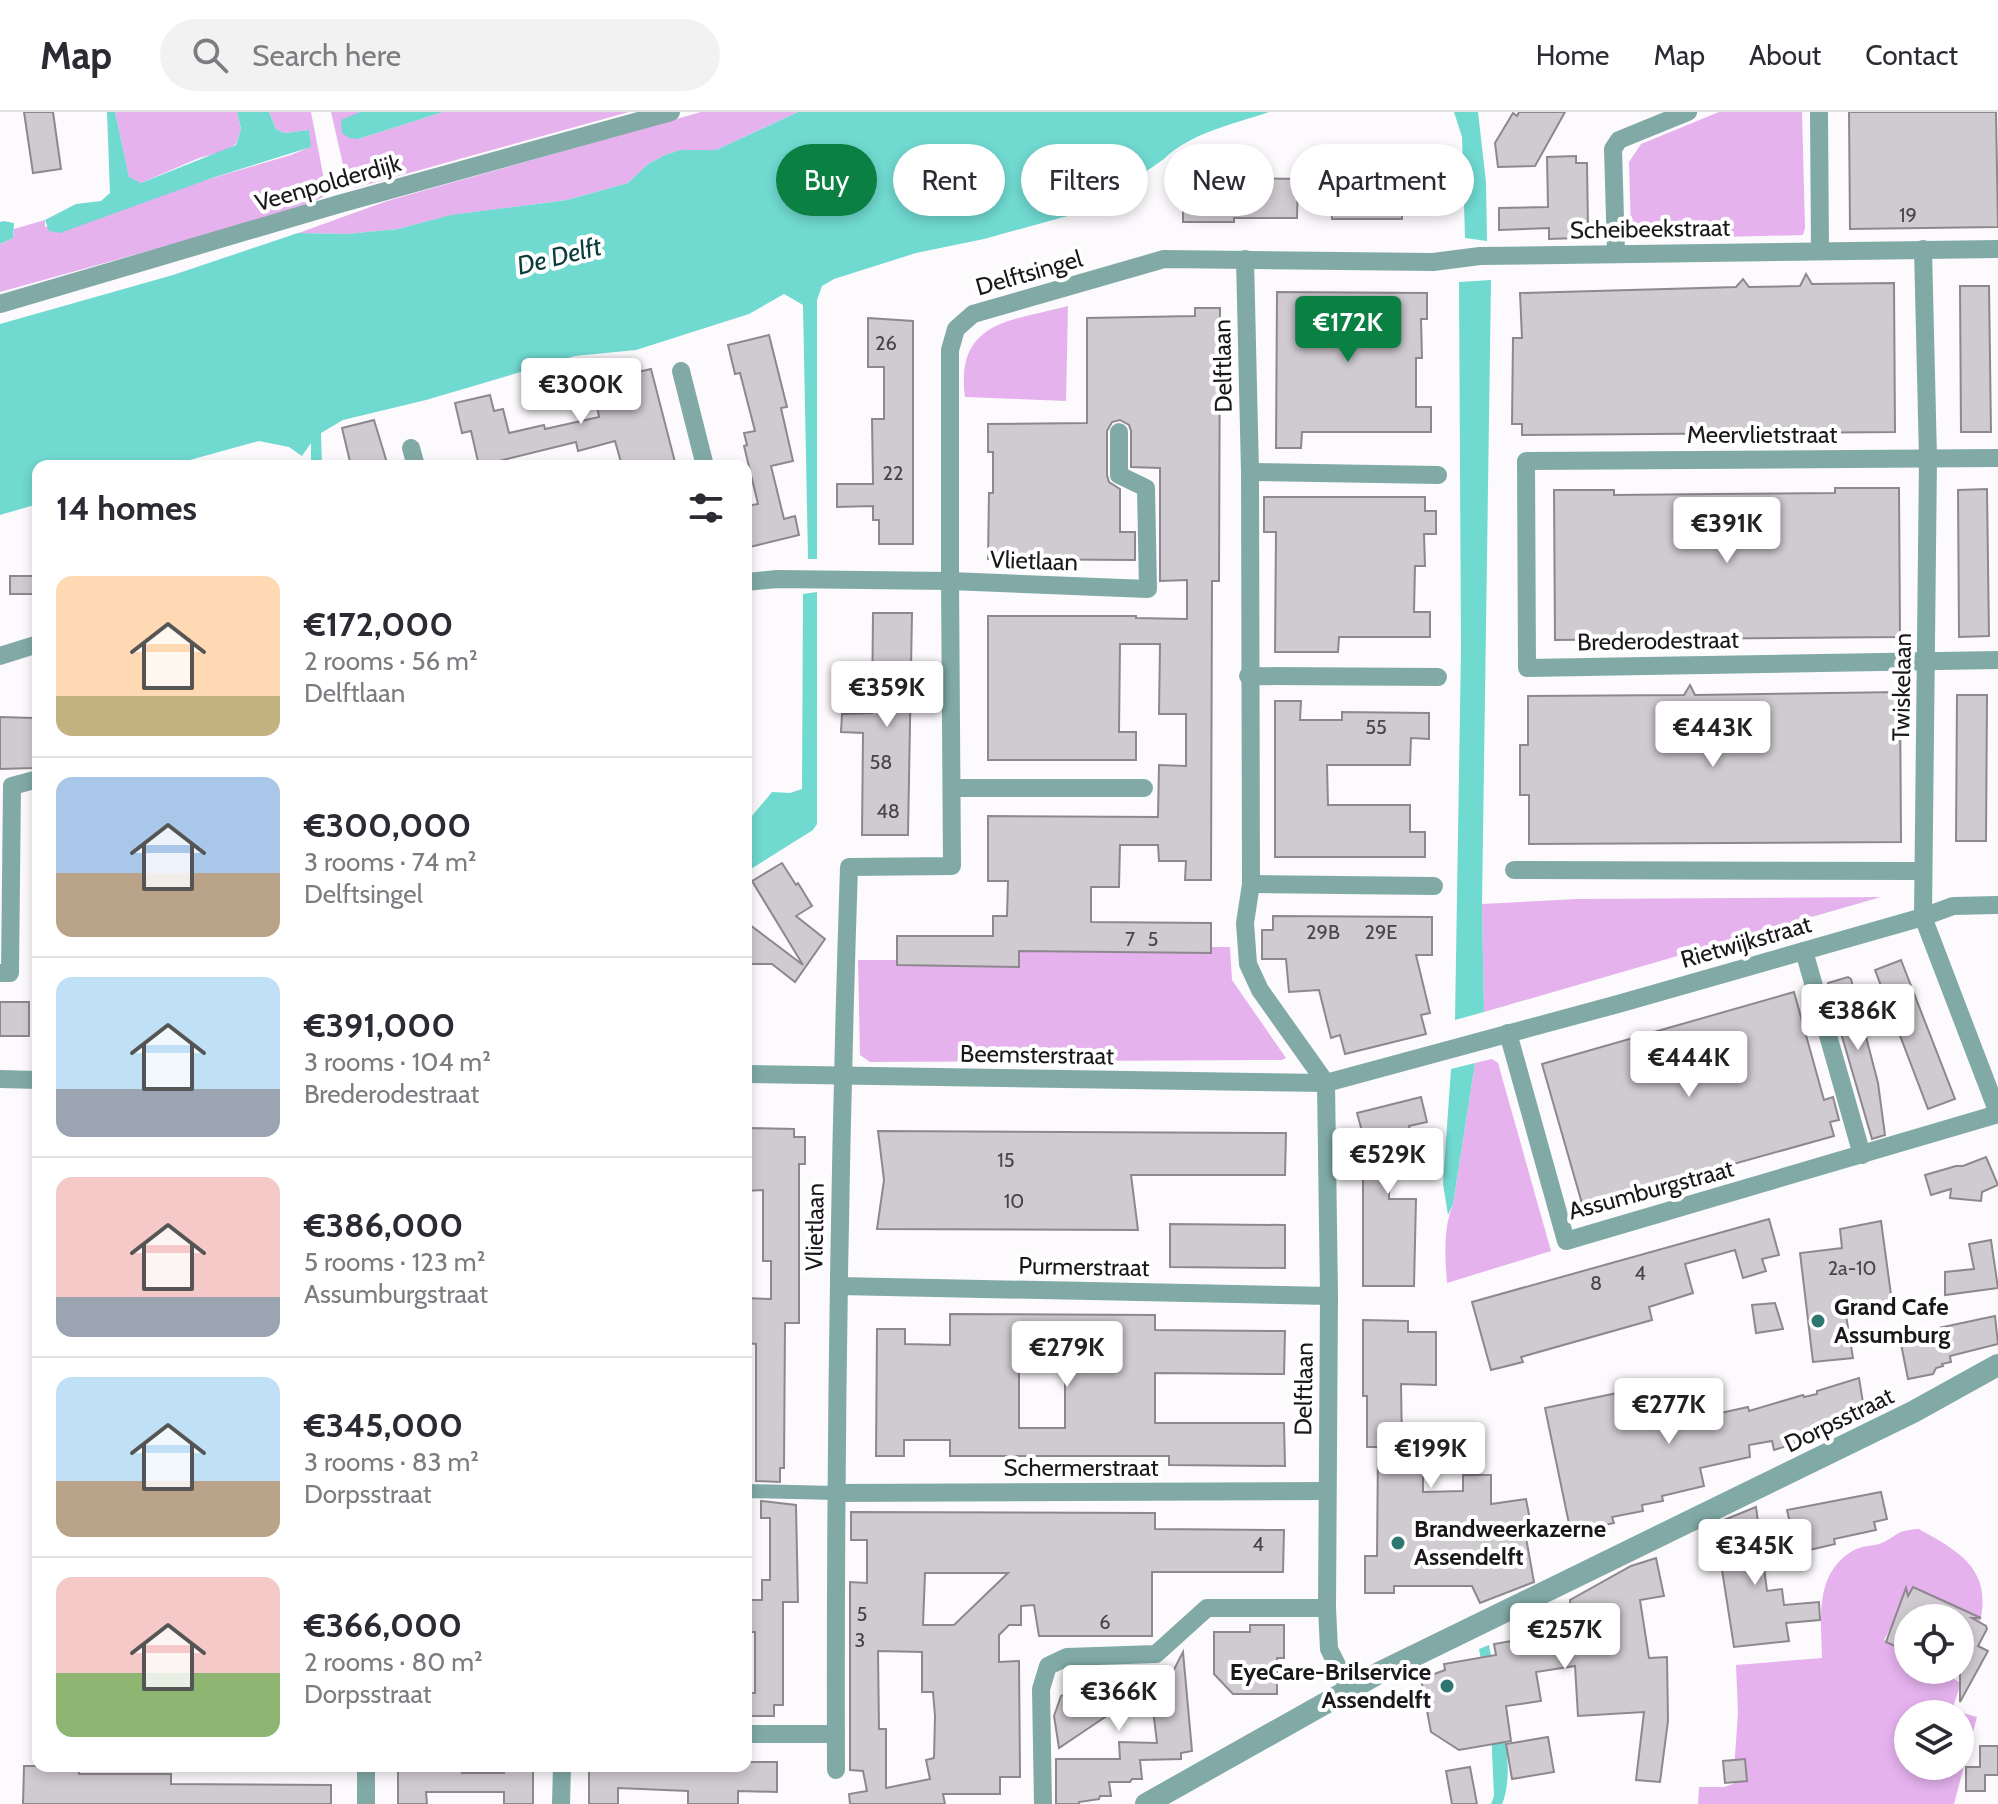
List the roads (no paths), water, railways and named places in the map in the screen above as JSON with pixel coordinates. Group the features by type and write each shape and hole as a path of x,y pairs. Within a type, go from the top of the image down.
{"street":[{"name":"Veenpolderdijk","path":"0,304 339,204 671,112"},
{"path":"1616,253 1613,149 1619,140 1688,112"},
{"path":"1819,112 1820,250"},
{"name":"Twiskelaan","path":"1923,249 1928,458 1923,917 1998,1113"},
{"name":"Scheibeekstraat","path":"1480,256 1998,249"},
{"name":"Delftsingel","path":"950,581 950,350 956,329 973,314 1164,259 1433,262 1480,256"},
{"name":"Delftlaan","path":"1245,259 1250,472 1248,676 1251,884 1245,923 1248,964 1260,990 1326,1083 1329,1296 1327,1608 1329,1649 1350,1691"},
{"path":"681,371 703,460"},
{"name":"Vlietlaan","path":"836,1770 842,1076 849,867 952,866 950,581 1148,589 1146,488 1119,475 1119,432"},
{"name":"Meervlietstraat","path":"1526,461 1998,458"},
{"name":"Brederodestraat","path":"1526,461 1527,668 1998,660"},
{"path":"1250,472 1438,475"},
{"path":"752,581 950,581"},
{"path":"0,656 32,646"},
{"path":"1248,676 1438,677"},
{"path":"0,973 10,973 12,786 32,781"},
{"path":"953,788 1144,788"},
{"path":"1514,870 1923,871"},
{"path":"1251,884 1434,886"},
{"name":"Rietwijkstraat","path":"1508,1033 1953,906 1998,905"},
{"path":"1804,951 1862,1155"},
{"path":"1326,1083 1508,1033"},
{"name":"Assumburgstraat","path":"1508,1033 1566,1241 1998,1113"},
{"name":"Beemsterstraat","path":"752,1074 1326,1083"},
{"path":"0,1079 32,1080"},
{"name":"Purmerstraat","path":"839,1286 1329,1296"},
{"name":"Dorpsstraat","path":"1146,1804 1379,1673 1913,1412 1998,1365"},
{"path":"752,1491 836,1493"},
{"name":"Schermerstraat","path":"836,1493 1327,1491"},
{"path":"1043,1804 1041,1689 1048,1666 1067,1657 1156,1654 1207,1608 1327,1608"},
{"path":"752,1734 836,1734"},
{"path":"366,1772 366,1804"},
{"path":"561,1804 562,1772"}],"water":[{"path":"107,112 115,112 129,177 141,183 236,145 241,129 237,112 269,112 276,129 284,133 309,130 311,147 212,178 60,233 49,231 45,220 76,204 101,201 110,193"},
{"path":"360,112 443,112 358,139 349,138 342,133 341,120"},
{"name":"De Delft","path":"798,112 1269,112 1213,130 1183,144 1164,144 1164,159 1148,170 1148,144 1021,144 1021,216 1067,216 984,239 916,253 834,279 822,286 817,300 817,559 808,559 803,305 784,294 749,314 636,350 575,356 426,400 343,420 321,433 322,460 311,460 311,443 302,456 289,447 259,441 190,460 32,460 32,506 0,515 0,324 173,275 298,233 347,234 398,229 451,215 567,200 628,183 648,164 680,150 716,150"},
{"path":"1454,112 1478,112 1486,182 1487,241 1465,238 1464,216 1474,216 1474,144 1462,144"},
{"path":"0,222 14,223 13,238 0,244"},
{"path":"1491,280 1482,904 1484,1012 1455,1020 1461,649 1459,282"},
{"path":"817,592 817,824 813,830 752,868 752,816 772,792 790,793 802,789 803,594"},
{"path":"1475,1063 1453,1204 1448,1215 1443,1184 1451,1069"},
{"path":"1489,1645 1507,1749 1508,1770 1502,1804 1491,1804 1494,1796 1490,1707 1479,1649"}],"place":[{"name":"Grand Cafe Assumburg","path":"1818,1321"},
{"name":"Brandweerkazerne Assendelft","path":"1398,1543"},
{"name":"EyeCare-Brilservice Assendelft","path":"1447,1686"}]}
